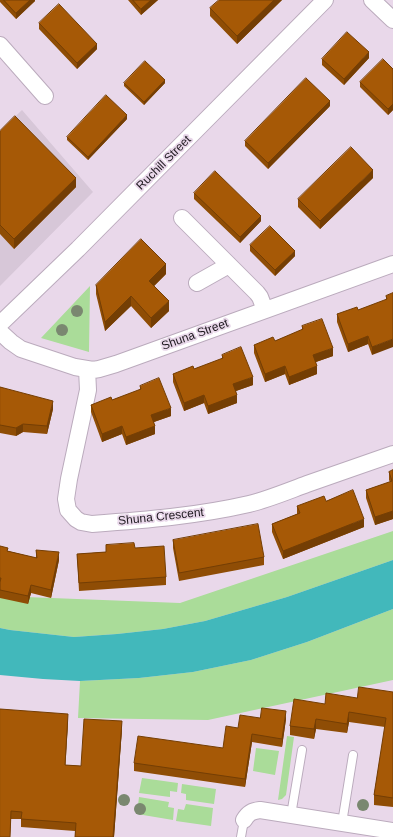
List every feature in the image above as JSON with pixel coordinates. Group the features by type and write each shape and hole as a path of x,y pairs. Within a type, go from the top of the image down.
{"street":[{"name":"Ruchill Street","path":"0,324 78,249 325,0"},
{"path":"372,0 393,20"},
{"path":"0,45 45,96"},
{"path":"182,218 257,293 265,310"},
{"name":"Shuna Street","path":"0,332 21,349 75,367 87,370 99,369 393,264"},
{"path":"197,284 229,265"},
{"name":"Shuna Crescent","path":"87,370 88,390 66,499 71,514 76,519 86,524 178,517 249,504 393,454"},
{"path":"244,820 252,811 260,810 393,831"}],"lane":[{"path":"291,815 302,750"},
{"path":"342,823 353,755"},
{"path":"241,837 244,820"}],"shaded area":[{"path":"22,110 93,192 0,286 0,131"}],"green space":[{"path":"90,286 89,352 41,338"},
{"path":"393,531 393,560 287,597 205,621 163,629 74,637 0,628 0,596 180,603"},
{"path":"393,609 393,680 208,720 78,718 80,681 139,678 193,672 251,660 307,642"},
{"path":"287,736 294,737 286,795 282,799 278,800"},
{"path":"256,748 279,751 275,775 253,771"},
{"path":"142,778 178,783 177,792 170,791 170,797 139,793"},
{"path":"182,784 216,789 214,804 186,800 186,794 181,793"},
{"path":"139,797 169,802 168,807 174,808 173,820 137,814"},
{"path":"186,804 213,808 211,826 176,821 178,809 184,810"}],"water":[{"path":"393,560 393,609 307,642 251,660 193,672 139,678 80,681 0,675 0,628 74,637 163,629 205,621 287,597"}],"building":[{"path":"4,0 30,0 16,13"},
{"path":"133,0 151,0 141,9"},
{"path":"219,0 274,0 237,36 210,8"},
{"path":"59,4 97,44 77,63 39,23"},
{"path":"347,32 369,52 344,79 322,59"},
{"path":"383,59 393,69 393,104 388,109 360,82"},
{"path":"145,61 165,80 144,102 124,83"},
{"path":"306,78 330,101 268,163 245,141"},
{"path":"106,95 127,115 88,157 67,137"},
{"path":"15,116 76,178 14,239 0,225 0,131"},
{"path":"351,147 373,170 320,221 298,199"},
{"path":"215,171 261,216 240,237 194,193"},
{"path":"270,226 295,251 275,270 250,245"},
{"path":"141,239 166,264 149,281 169,301 151,318 131,296 105,322 96,285"},
{"path":"393,293 393,339 372,347 368,336 348,344 337,314 357,307 358,310 387,299 386,296"},
{"path":"322,319 333,348 313,355 317,366 289,377 285,366 265,374 254,345 273,337 275,341 303,329 302,326"},
{"path":"241,347 253,377 233,384 237,395 208,406 204,395 184,403 173,374 193,366 194,369 223,358 222,355"},
{"path":"159,378 171,408 151,415 155,426 126,437 122,426 102,434 91,405 111,397 112,400 141,389 140,386"},
{"path":"0,387 53,401 47,426 23,424 16,428 0,425"},
{"path":"393,470 393,511 375,517 366,490 392,481 389,472"},
{"path":"353,490 364,519 283,551 272,524 300,513 297,506 324,496 326,501"},
{"path":"258,524 264,557 179,573 173,540"},
{"path":"134,543 135,548 164,546 166,577 79,583 77,554 106,552 106,545"},
{"path":"0,546 8,548 7,551 37,558 36,550 59,552 51,590 31,585 28,596 0,590"},
{"path":"359,687 393,692 393,798 374,795 386,718 349,712 347,724 316,719 314,729 290,726 294,699 325,704 326,693 357,698"},
{"path":"262,708 286,711 282,739 252,734 245,779 134,763 138,736 223,748 226,726 238,728 240,715 260,718"},
{"path":"0,709 68,714 65,765 81,766 84,719 122,721 113,837 75,837 76,823 21,819 22,812 11,811 10,837 0,837"}]}
